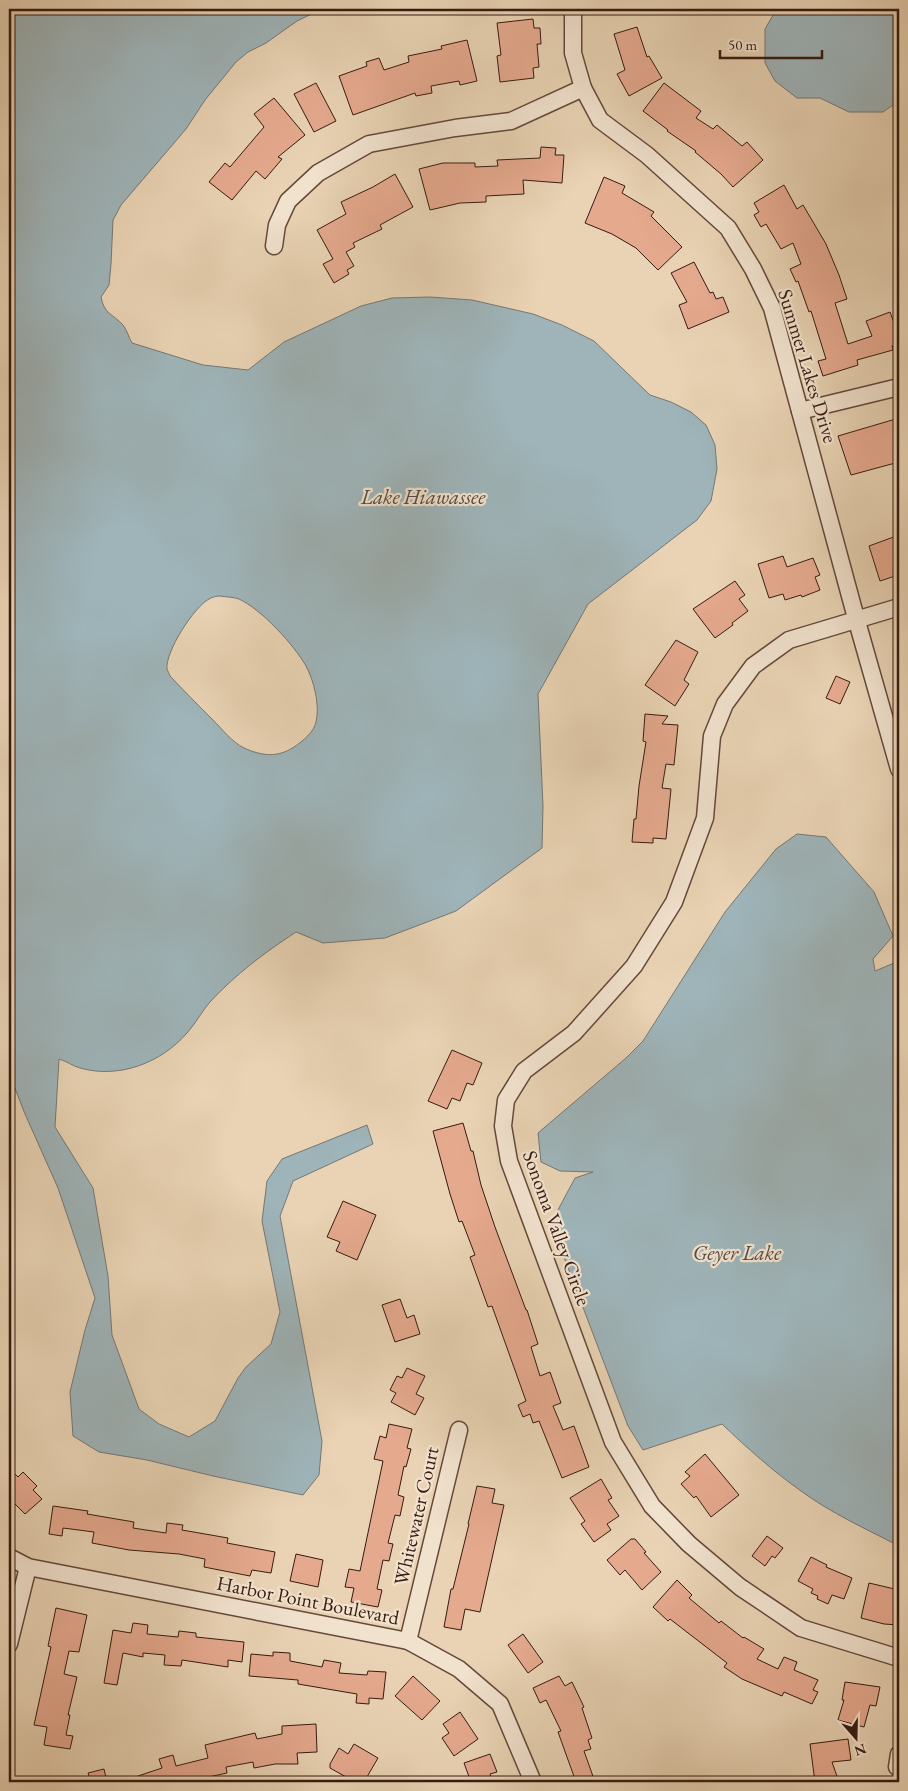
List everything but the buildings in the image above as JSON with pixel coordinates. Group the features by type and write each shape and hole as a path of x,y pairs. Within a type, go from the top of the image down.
{"street":[{"name":"Summer Lakes Drive","path":"573,9 573,53 583,88 600,120 647,155 728,228 753,269 772,308 899,769"},
{"path":"274,246 277,225 288,201 318,173 369,144 455,128 511,121 583,88"},
{"path":"800,411 899,387"},
{"name":"Sonoma Valley Circle","path":"899,607 856,618 789,640 753,666 725,704 712,736 705,818 674,902 634,966 574,1033 524,1071 506,1100 503,1126 509,1161 613,1442 652,1506 689,1544 740,1587 801,1628 899,1658"},
{"name":"Whitewater Court","path":"408,1641 459,1430"},
{"name":"Harbor Point Boulevard","path":"9,1558 28,1567 408,1641 459,1669 500,1704 533,1782"},
{"path":"9,1644 28,1567"}],"water":[{"name":"Lake Hiawassee","path":"9,9 322,9 297,21 266,43 248,52 236,62 205,100 186,129 121,205 113,220 109,285 101,297 104,307 123,325 132,343 203,365 248,370 284,342 361,306 392,298 430,297 472,300 533,314 562,325 594,341 650,395 671,402 691,412 706,425 715,445 717,469 711,501 697,520 588,604 538,694 543,806 542,848 456,911 385,938 323,943 296,932 240,973 210,1002 177,1044 152,1060 124,1070 95,1071 80,1068 59,1059 55,1127 93,1188 108,1276 112,1335 139,1409 159,1424 189,1437 215,1421 246,1367 271,1344 280,1312 262,1221 267,1181 282,1159 367,1125 373,1144 293,1181 280,1216 322,1441 319,1475 303,1495 147,1460 99,1452 73,1436 70,1392 95,1298 58,1188 9,1073","holes":["222,596 239,599 267,619 294,648 309,672 317,701 316,722 308,736 288,751 269,755 244,748 227,735 169,674 167,669 168,661 175,641 189,620 209,599"]},
{"path":"886,9 899,20 899,101 883,112 849,112 820,98 797,98 775,81 765,63 765,29 776,10"},
{"name":"Geyer Lake","path":"797,834 826,837 874,892 893,936 873,959 875,971 899,961 899,1546 812,1499 770,1467 722,1424 643,1450 628,1426 551,1223 575,1178 593,1172 560,1171 541,1162 538,1133 626,1058 643,1041 725,912 776,849"}]}
